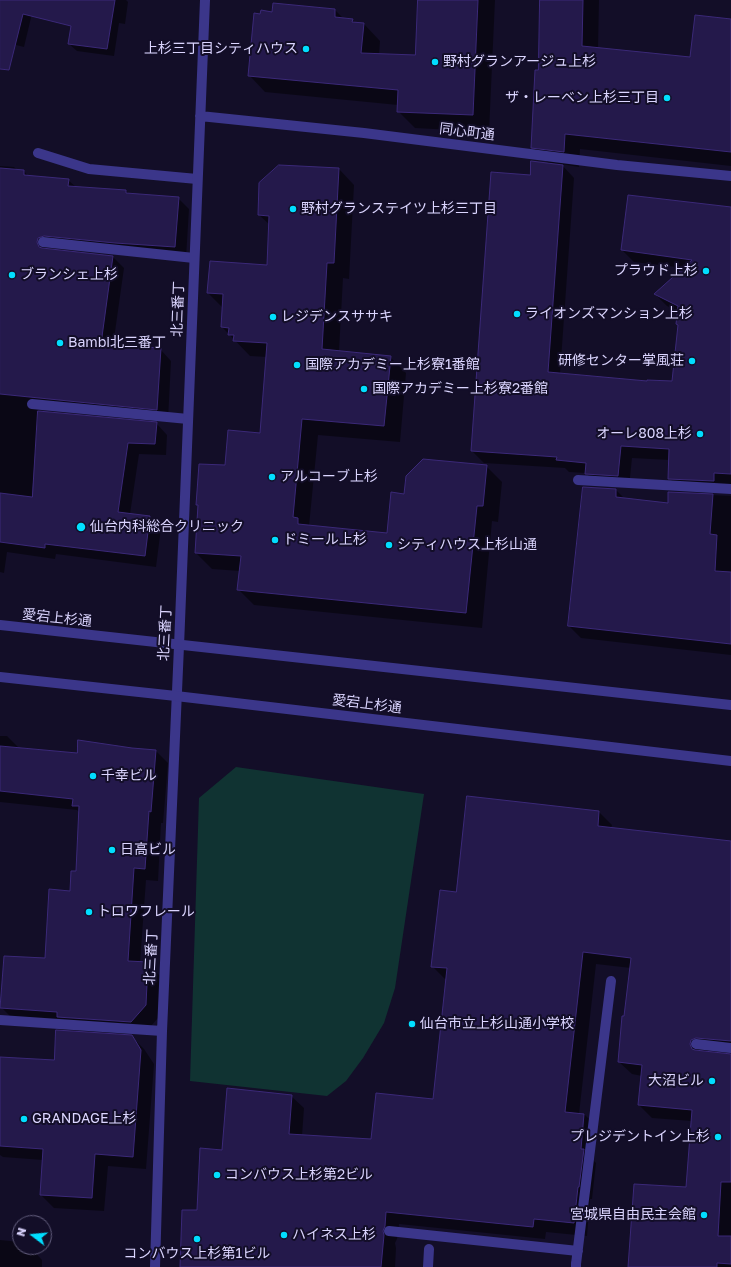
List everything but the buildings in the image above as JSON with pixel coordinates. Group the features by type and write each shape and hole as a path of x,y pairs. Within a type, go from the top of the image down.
{"street":[{"name":"北三番丁","path":"155,1267 162,1031 205,0"},
{"name":"同心町通","path":"200,116 364,133 617,165 731,176"},
{"path":"38,154 89,168 197,179"},
{"path":"42,242 194,258"},
{"path":"32,404 188,419"},
{"path":"578,480 731,489"},
{"name":"愛宕上杉通","path":"0,626 731,705"},
{"name":"愛宕上杉通","path":"0,677 176,696 731,761"},
{"path":"576,1266 611,981"},
{"path":"0,1020 162,1031"},
{"path":"696,1044 731,1048"},
{"path":"389,1231 578,1251"},
{"path":"428,1267 431,1235"}],"green space":[{"path":"236,767 424,794 395,988 384,1023 363,1058 346,1081 327,1096 190,1081 199,798"}],"place":[{"name":"上杉三丁目シティハウス","path":"306,49"},
{"name":"野村グランアージュ上杉","path":"435,62"},
{"name":"ザ・レーベン上杉三丁目","path":"667,98"},
{"name":"野村グランステイツ上杉三丁目","path":"293,209"},
{"name":"プラウド上杉","path":"706,271"},
{"name":"ブランシェ上杉","path":"12,275"},
{"name":"ライオンズマンション上杉","path":"517,314"},
{"name":"レジデンスササキ","path":"273,317"},
{"name":"Bambi北三番丁","path":"60,343"},
{"name":"研修センター掌風荘","path":"692,361"},
{"name":"国際アカデミー上杉寮1番館","path":"297,365"},
{"name":"国際アカデミー上杉寮2番館","path":"364,389"},
{"name":"オーレ808上杉","path":"700,434"},
{"name":"アルコーブ上杉","path":"272,477"},
{"name":"仙台内科総合クリニック","path":"81,527"},
{"name":"ドミール上杉","path":"275,540"},
{"name":"シティハウス上杉山通","path":"389,545"},
{"name":"千幸ビル","path":"93,776"},
{"name":"日高ビル","path":"112,850"},
{"name":"トロワフレール","path":"89,912"},
{"name":"仙台市立上杉山通小学校","path":"412,1024"},
{"name":"大沼ビル","path":"712,1081"},
{"name":"GRANDAGE上杉","path":"24,1119"},
{"name":"プレジデントイン上杉","path":"718,1137"},
{"name":"コンバウス上杉第2ビル","path":"217,1175"},
{"name":"宮城県自由民主会館","path":"704,1215"},
{"name":"ハイネス上杉","path":"284,1235"},
{"name":"コンバウス上杉第1ビル","path":"197,1239"}]}
